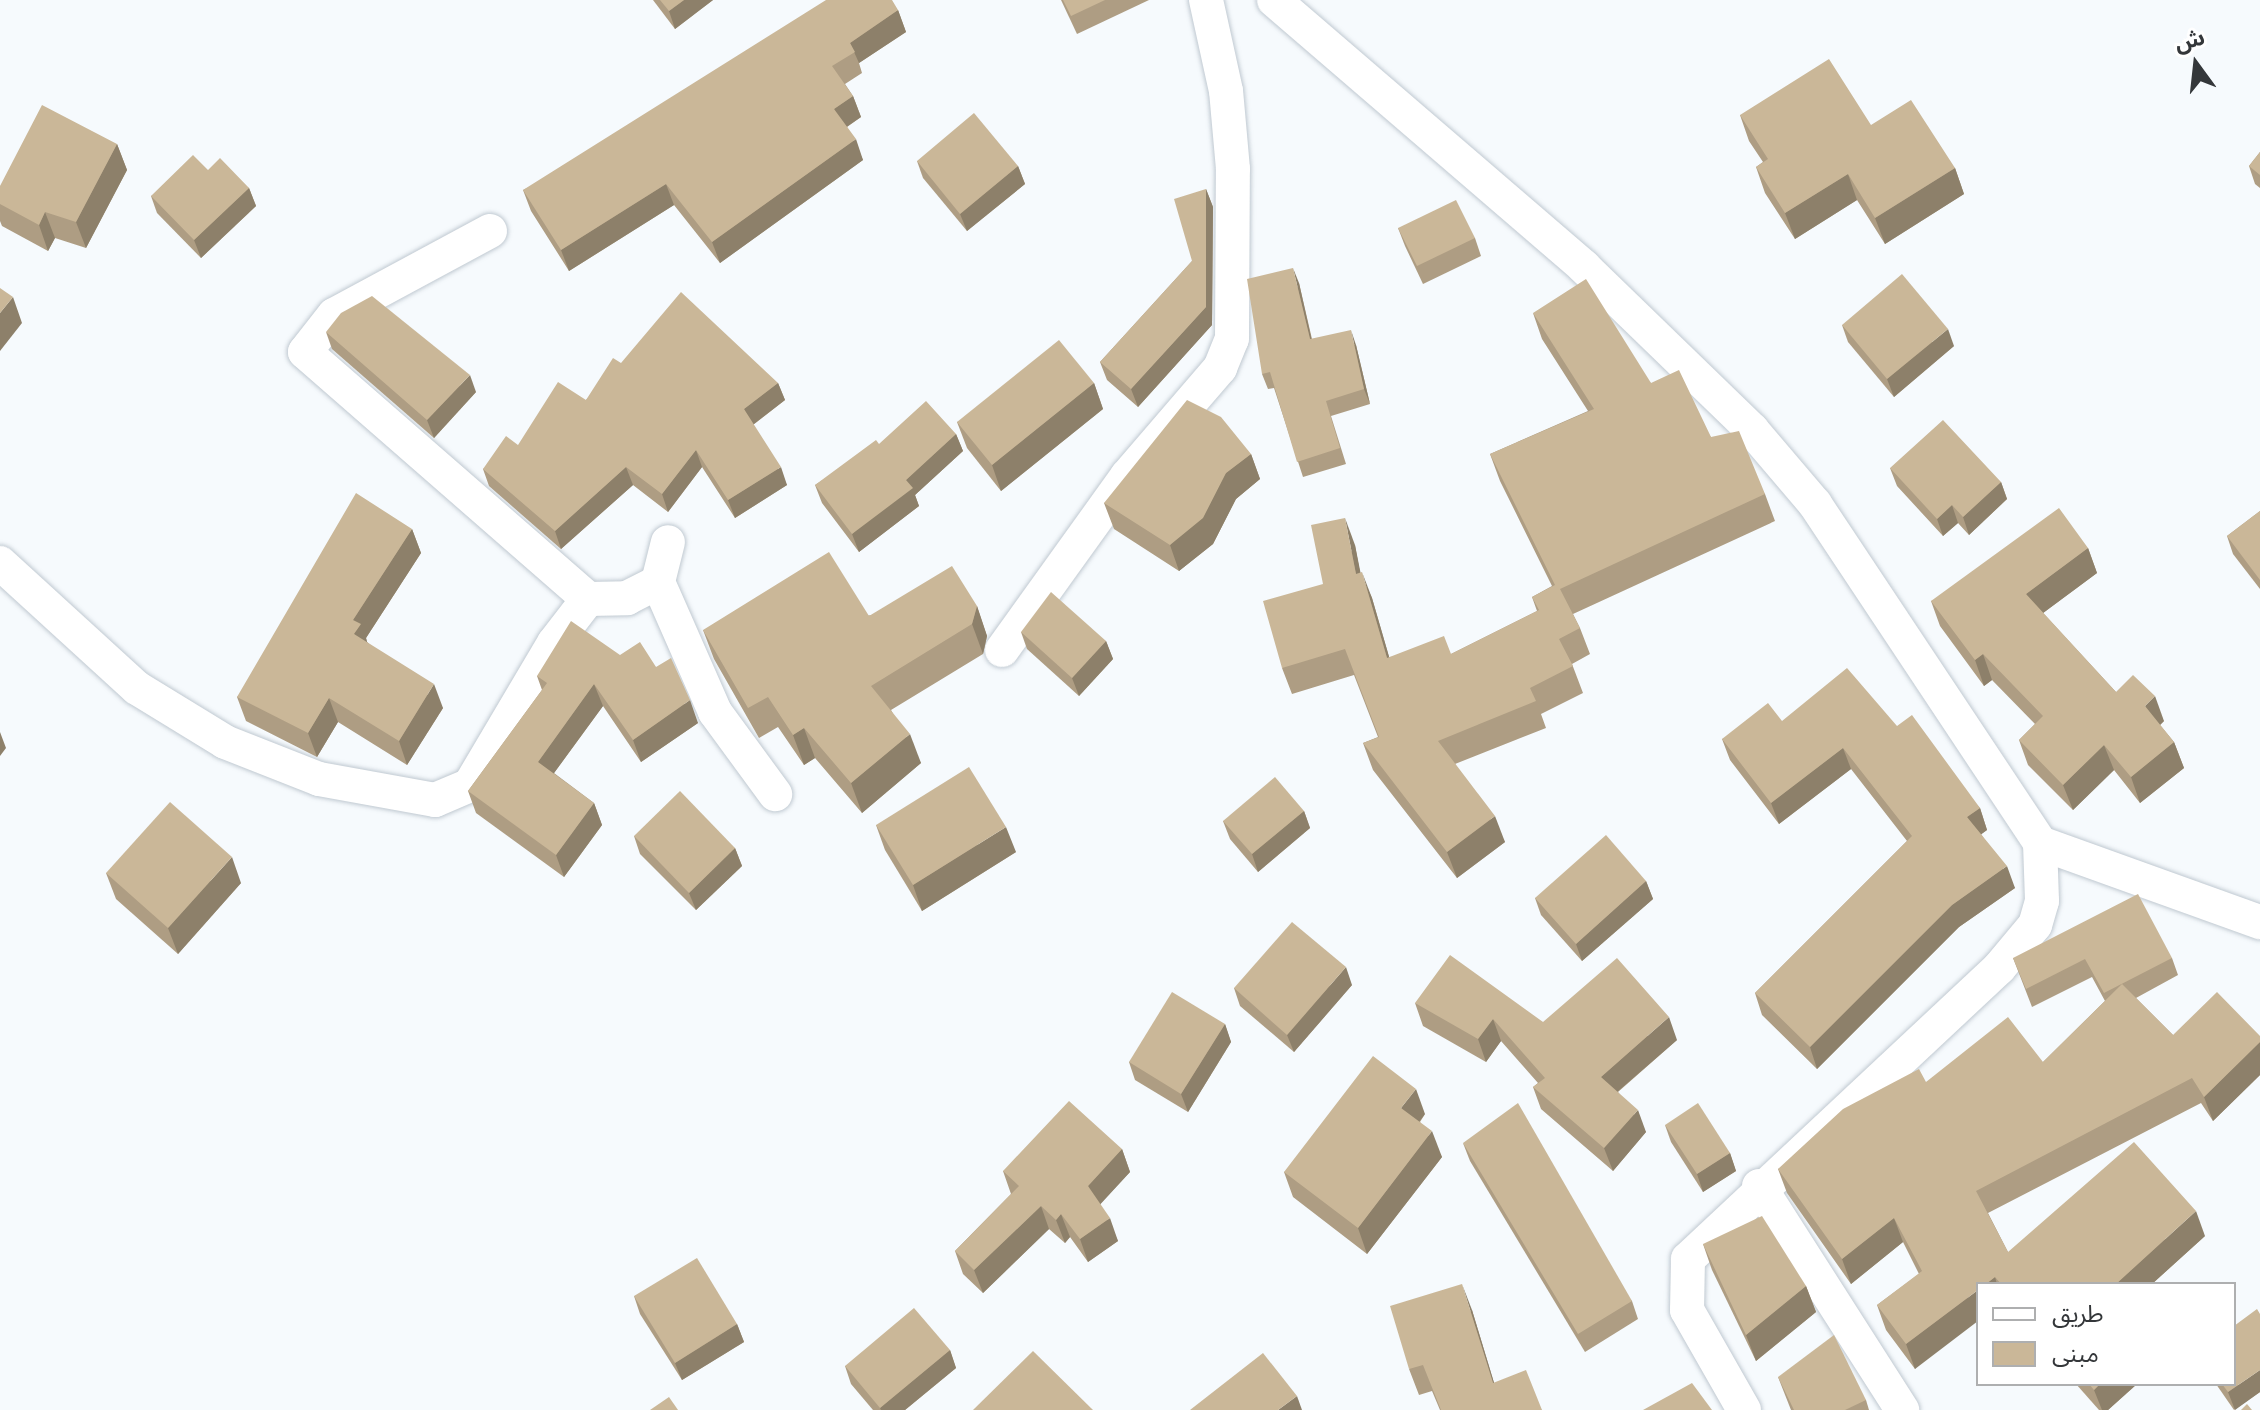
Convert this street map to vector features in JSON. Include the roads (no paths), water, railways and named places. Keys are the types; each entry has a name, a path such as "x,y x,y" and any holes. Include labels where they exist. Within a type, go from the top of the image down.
{"street":[{"path":"1002,650 1127,476 1220,368 1232,339 1233,169 1226,91 1206,0"},
{"path":"1274,0 1584,267 1752,430 1815,504 2040,843 2042,901 2026,935 1759,1186 1688,1259 1682,1282 1687,1310 1744,1410"},
{"path":"490,231 334,315 305,352 588,599 627,598 658,582"},
{"path":"668,542 658,582 715,712 775,794"},
{"path":"0,563 137,688 225,742 319,779 435,800 470,785 554,643 588,599"},
{"path":"2040,843 2260,922"},
{"path":"1759,1186 1902,1410"}]}
